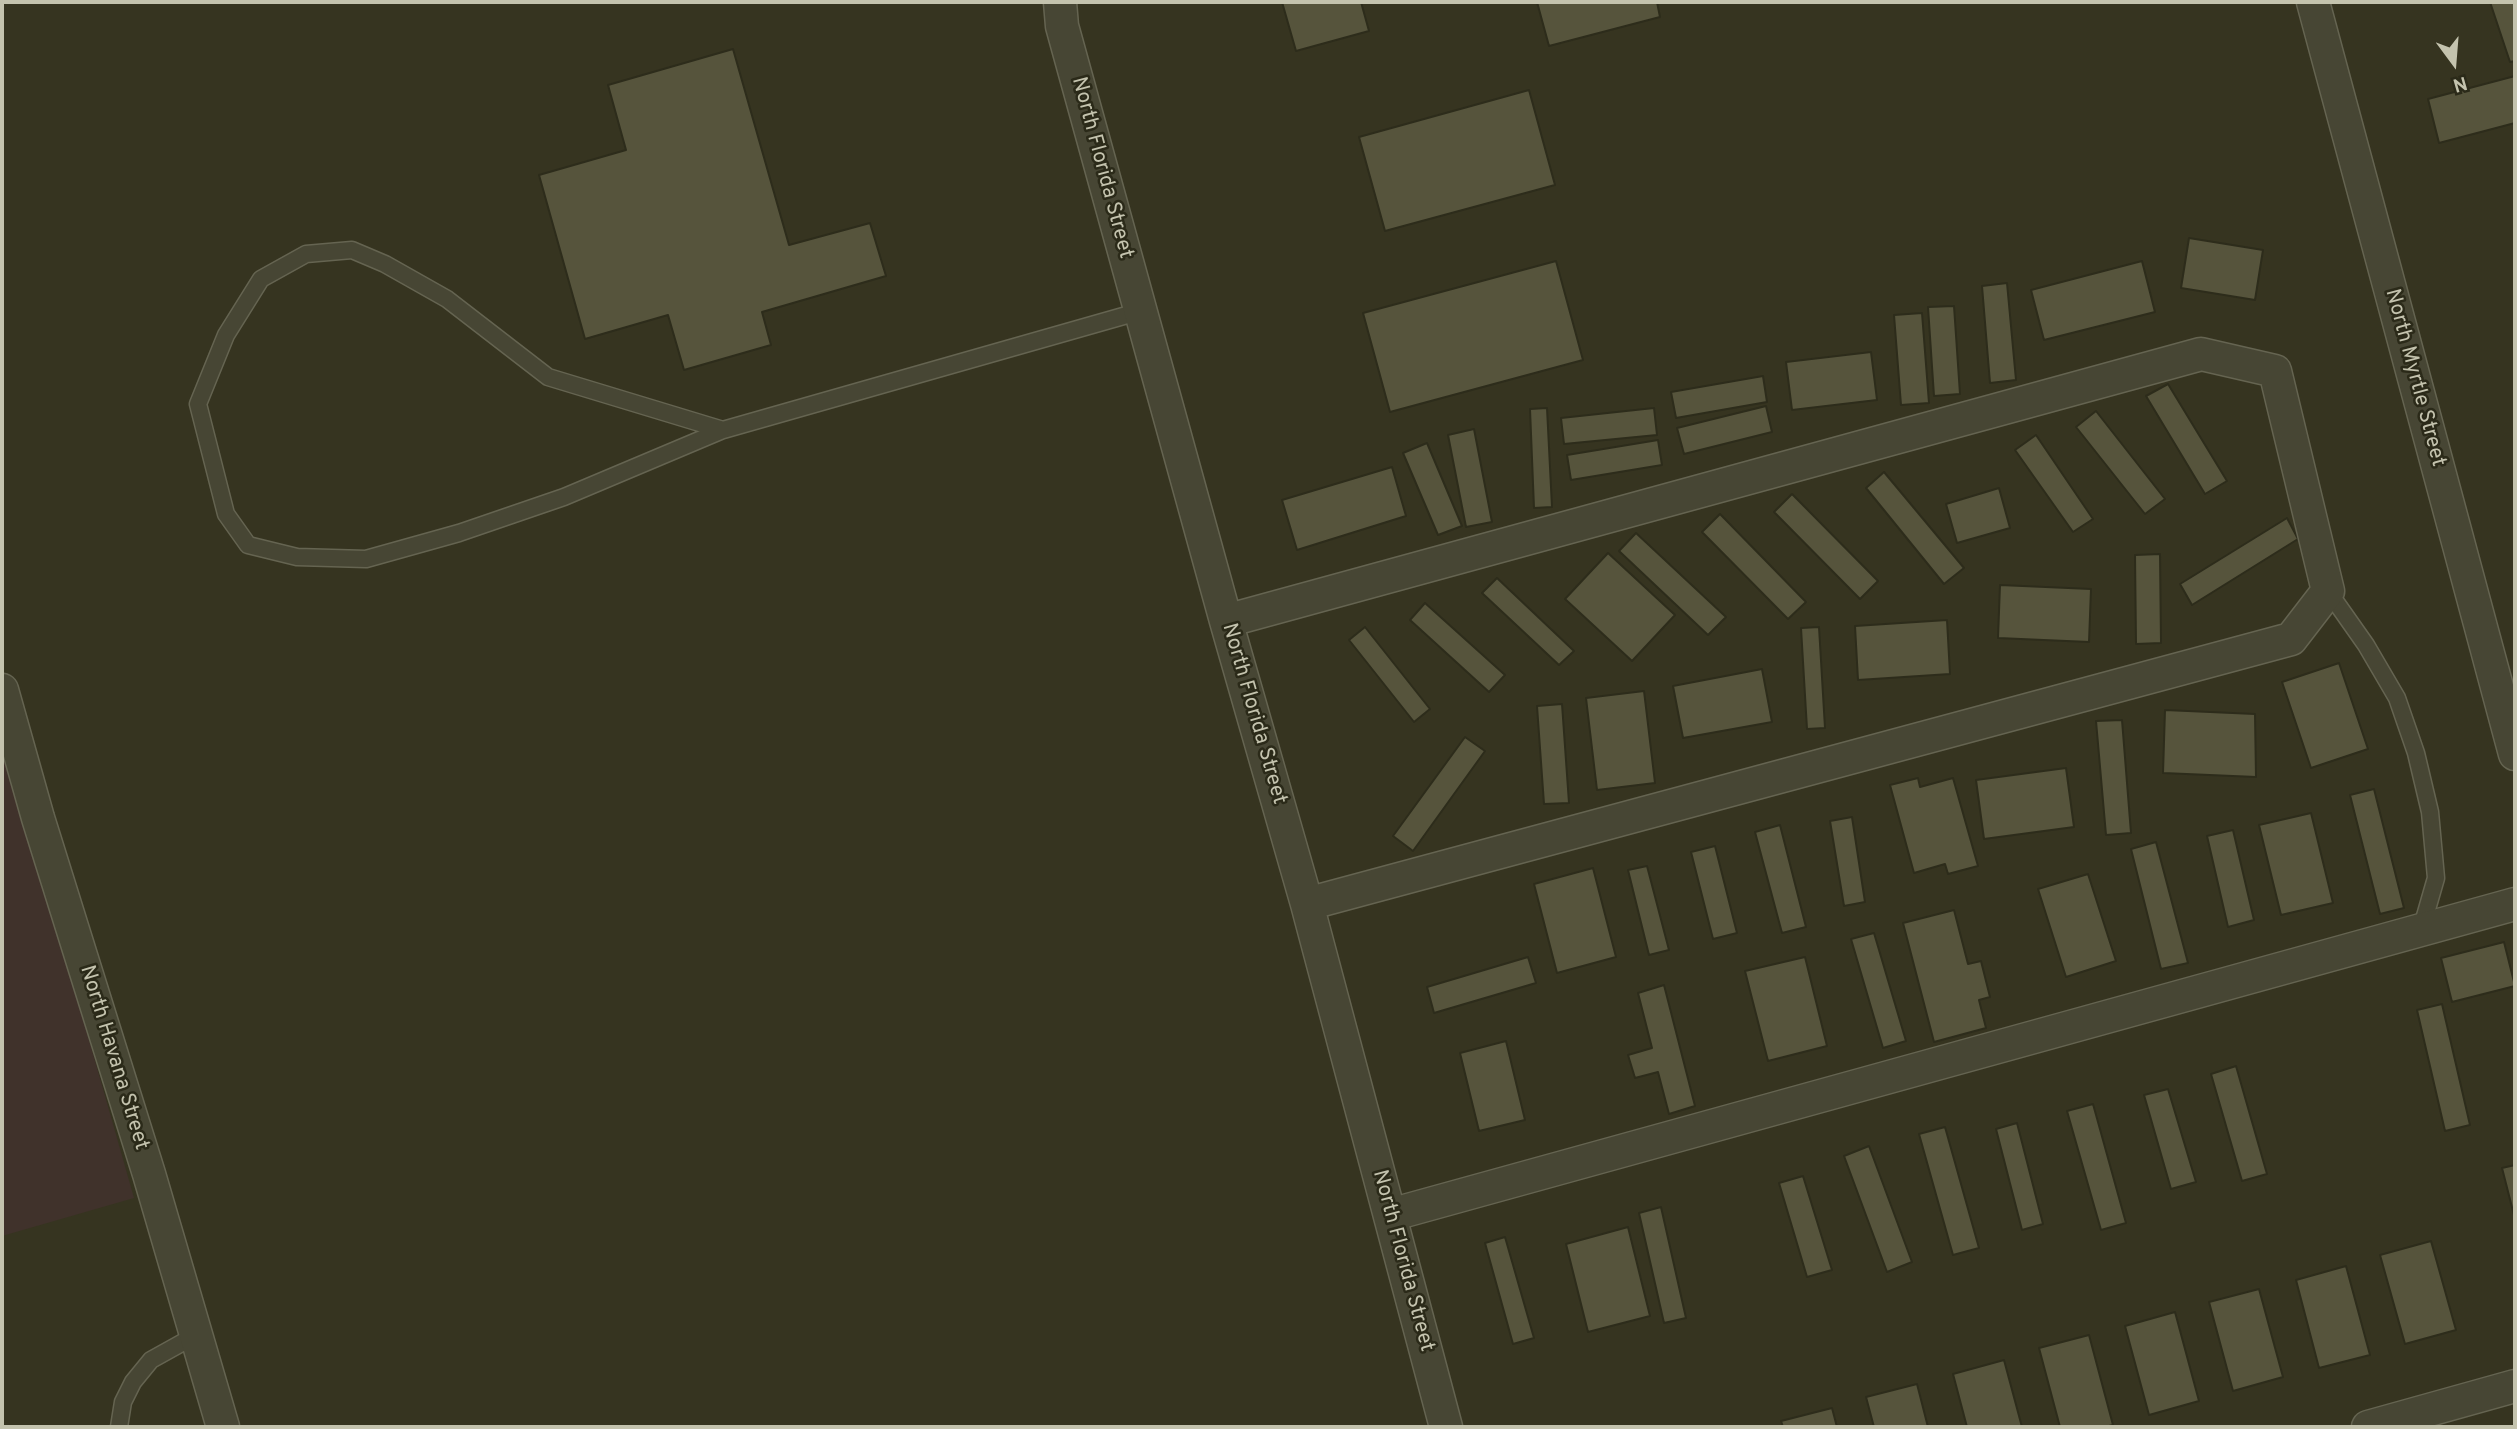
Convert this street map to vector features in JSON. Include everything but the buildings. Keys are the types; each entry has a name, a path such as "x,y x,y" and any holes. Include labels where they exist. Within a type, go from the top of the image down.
{"street":[{"name":"North Florida Street","path":"1060,2 1062,26 1307,904 1447,1427"},
{"name":"North Myrtle Street","path":"2313,2 2513,738"},
{"path":"1226,621 2201,354 2274,371 2328,591 2291,639 1307,904"},
{"name":"North Havana Street","path":"2,690 38,818 149,1174 223,1427"},
{"path":"1390,1216 2515,904"},
{"path":"2368,1427 2515,1386"}],"lane":[{"path":"723,430 548,377 447,299 385,264 352,250 306,254 261,279 226,335 198,404 226,514 248,545 297,557 366,559 459,533 564,497 723,430 1141,311"},
{"path":"2328,591 2366,645 2397,698 2416,753 2430,812 2435,877 2421,930"},
{"path":"119,1427 123,1402 133,1381 151,1360 196,1335"}],"shaded area":[{"path":"2,734 134,1198 2,1236"}]}
